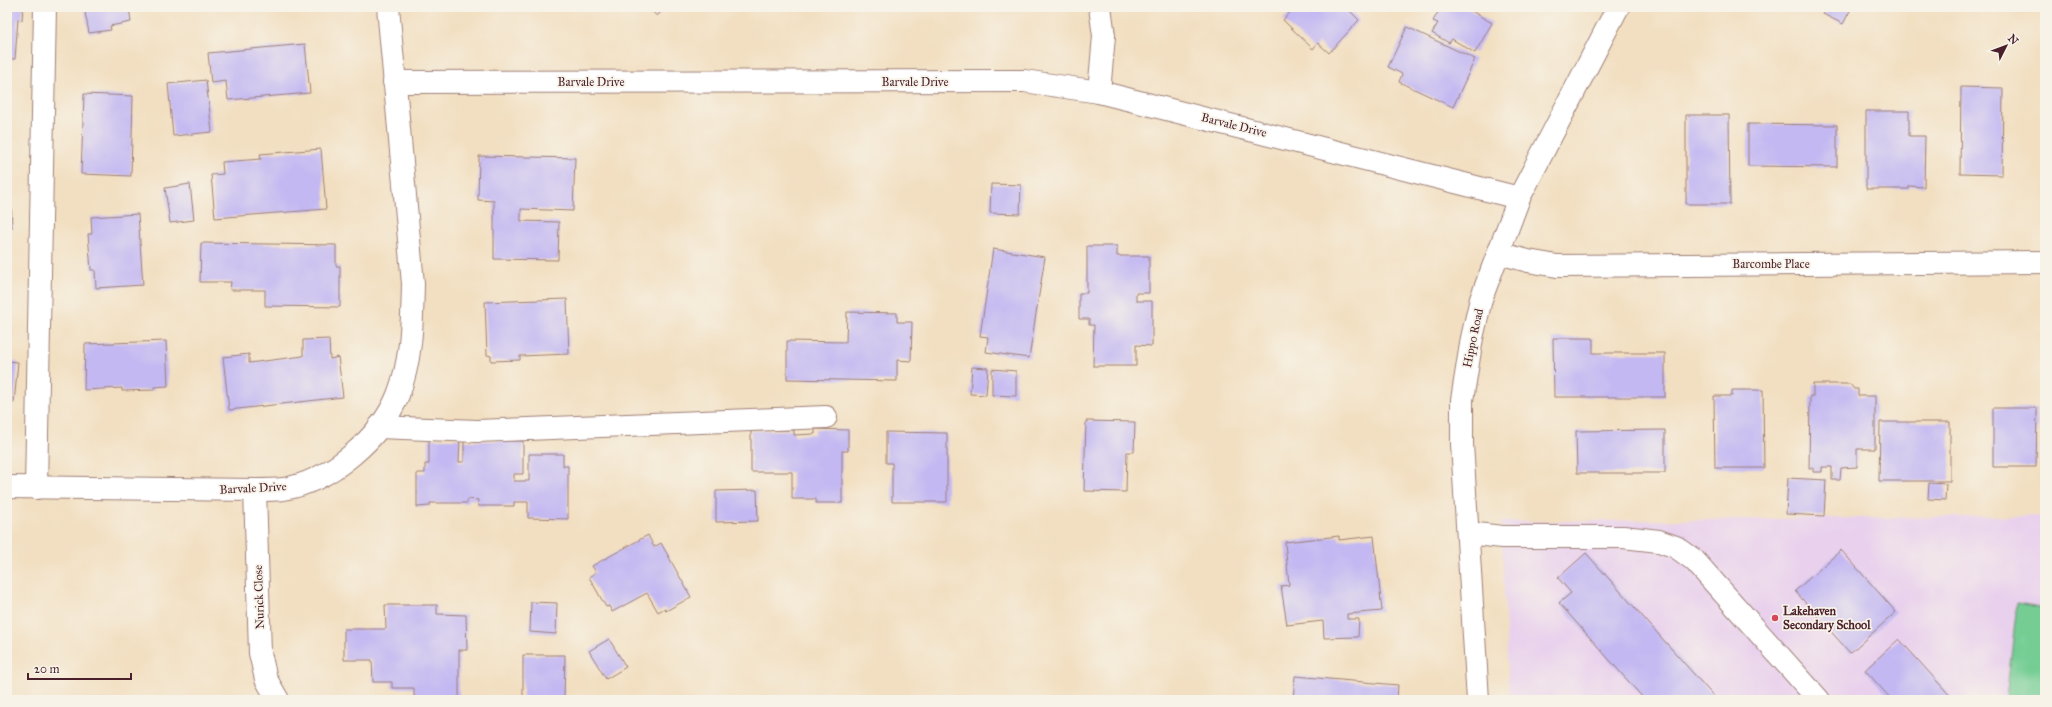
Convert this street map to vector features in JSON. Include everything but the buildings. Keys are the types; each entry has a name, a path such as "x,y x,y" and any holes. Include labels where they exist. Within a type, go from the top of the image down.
{"street":[{"path":"36,488 45,7"},
{"path":"388,7 394,82"},
{"path":"1099,92 1104,36 1100,7"},
{"name":"Hippo Road","path":"1478,700 1462,444 1462,400 1472,338 1482,299 1519,198 1618,7"},
{"name":"Barvale Drive","path":"7,487 255,490 283,489 309,481 340,465 365,444 379,427 398,395 409,357 412,321 413,284 394,82 1024,81 1099,92 1519,198"},
{"name":"Barcombe Place","path":"1499,253 1528,261 1557,266 2045,262"},
{"path":"379,427 477,430 826,417"},
{"name":"Nurick Close","path":"255,490 260,653 266,679 278,700"},
{"path":"1468,533 1502,537 1623,537 1659,541 1676,547 1694,560 1818,700"}],"shaded area":[{"name":"Lakehaven Secondary School","path":"2045,516 2045,700 1509,700 1501,522"}],"green space":[{"path":"2017,603 2045,608 2045,700 2006,700"}],"place":[{"name":"Lakehaven Secondary School","path":"1775,618"}]}
